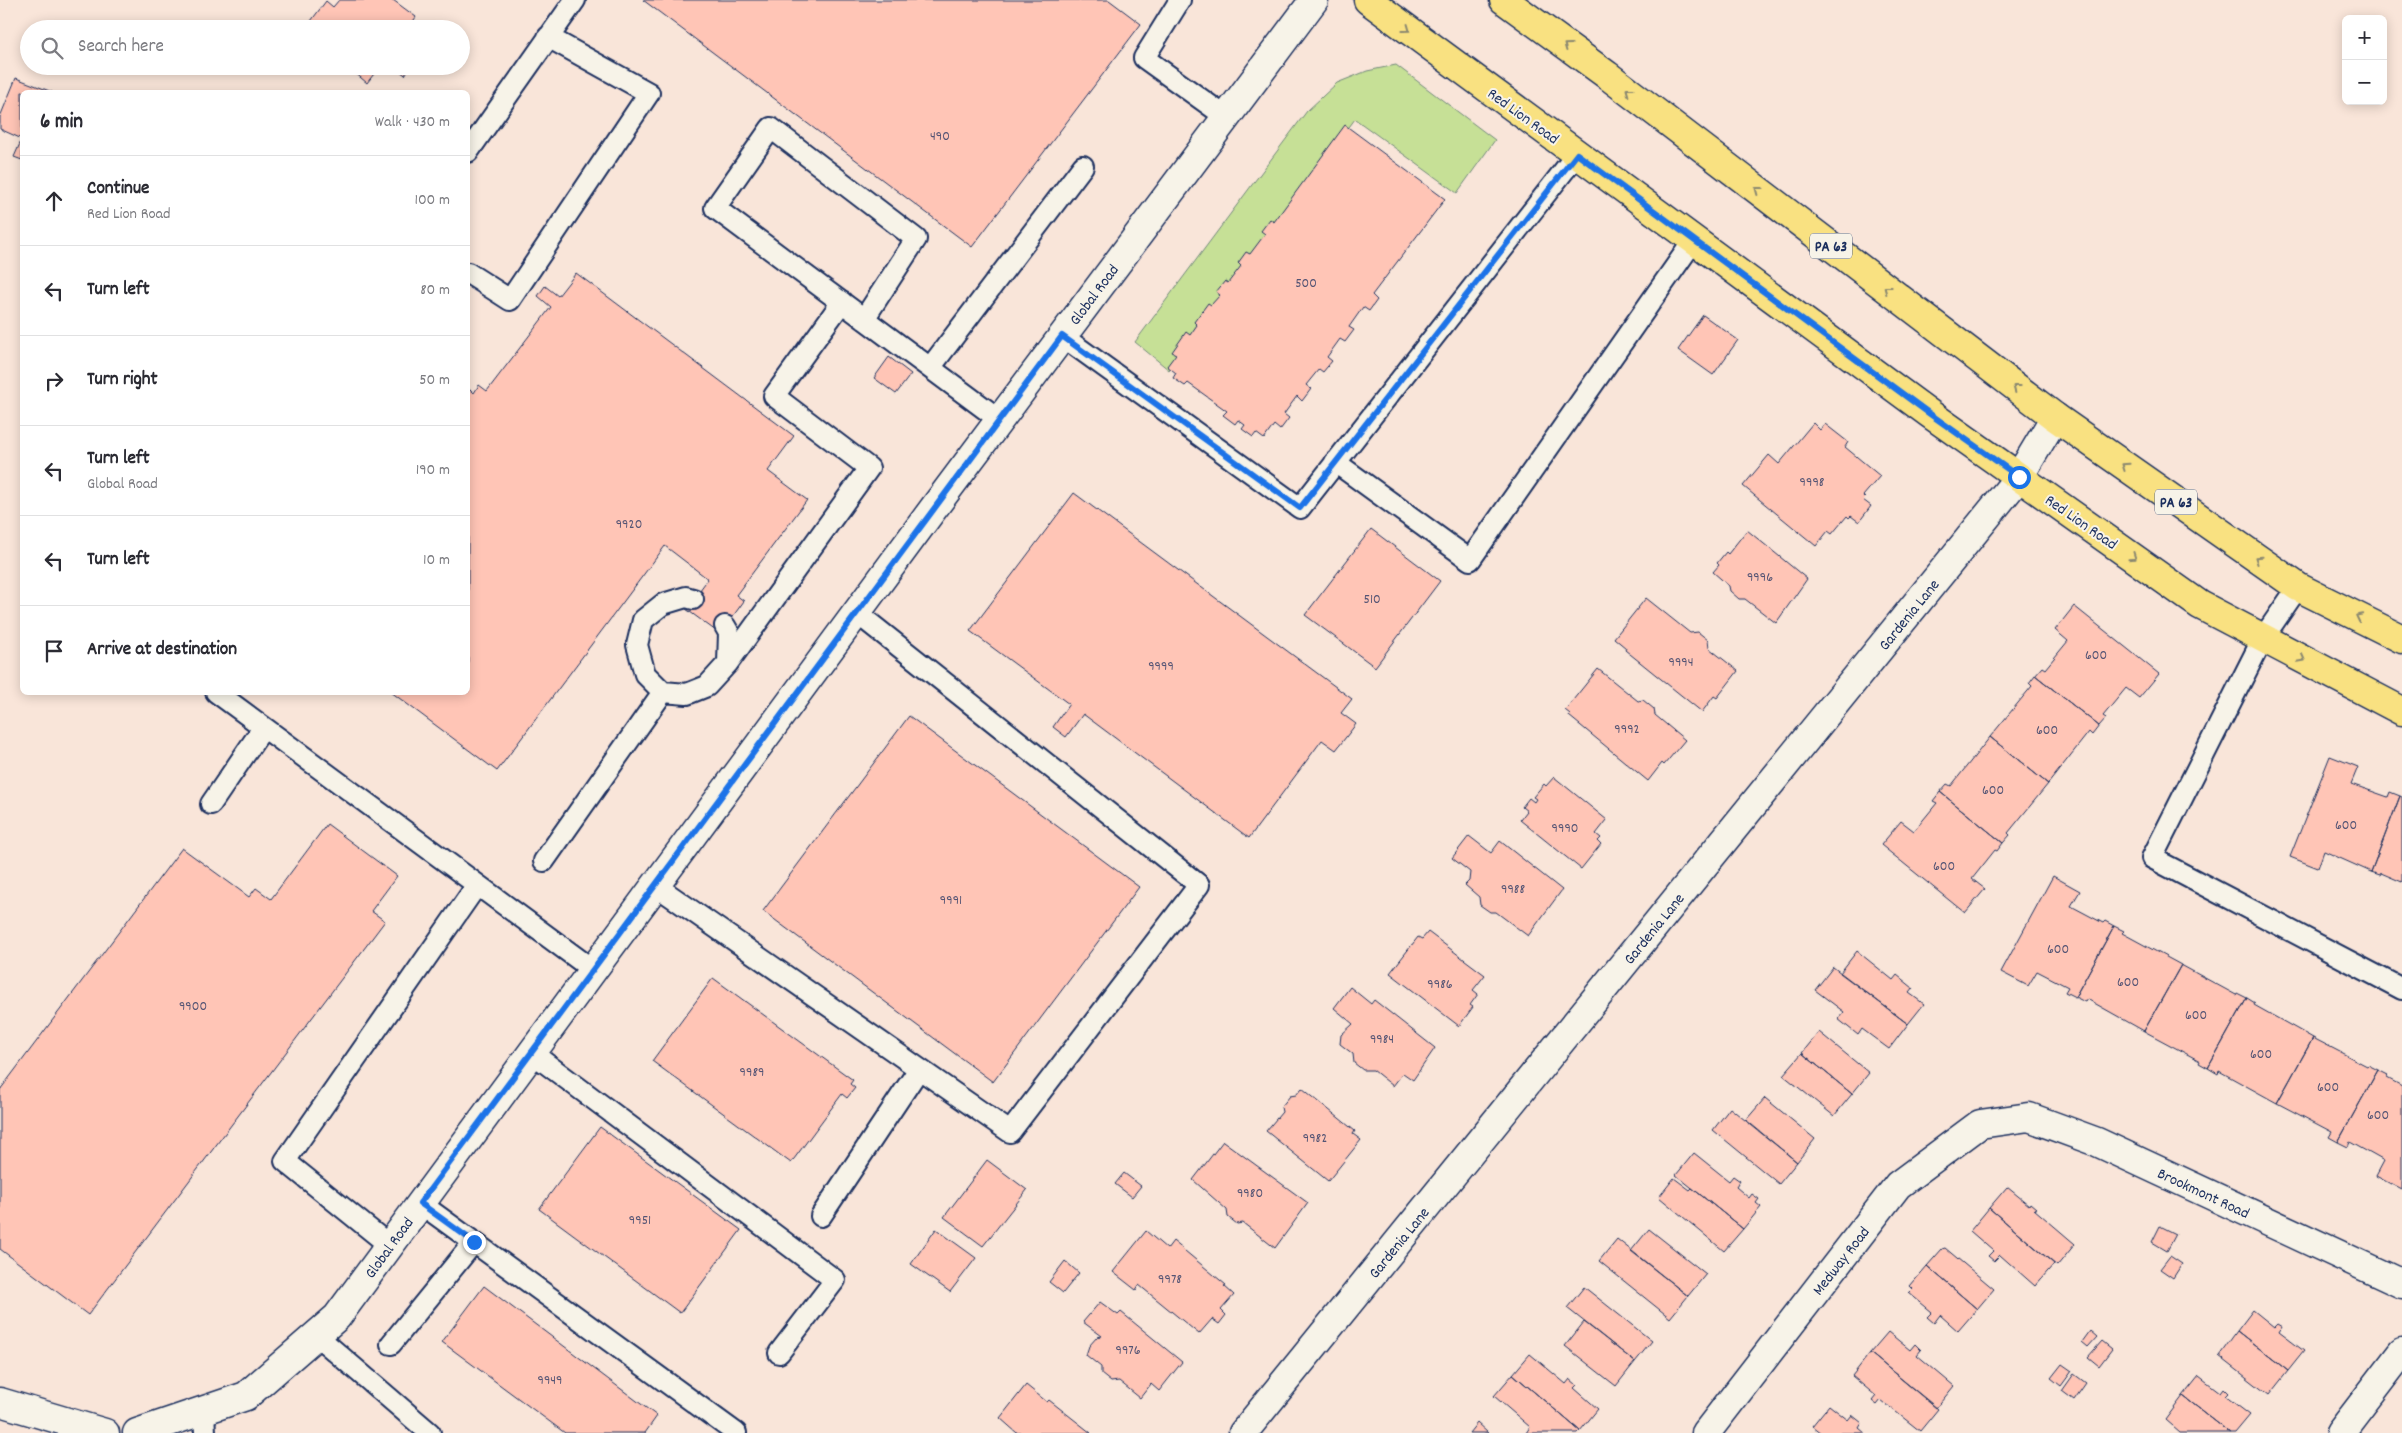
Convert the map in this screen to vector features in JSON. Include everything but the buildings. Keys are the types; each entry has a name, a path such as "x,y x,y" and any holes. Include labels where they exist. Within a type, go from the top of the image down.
{"main road":[{"name":"Red Lion Road","path":"1368,0 1930,414 2200,605 2402,711"},
{"name":"PA 63","path":"1504,0 1607,75 2055,417 2298,587 2402,639"}],"street":[{"name":"Global Road","path":"137,1433 205,1422 246,1396 337,1317 1062,336 1314,0"},
{"name":"Gardenia Lane","path":"1243,1433 2019,477 2055,417"},
{"name":"Brookmont Road","path":"2002,1120 2028,1117 2097,1142 2402,1284"},
{"name":"Medway Road","path":"1706,1433 1898,1185 1980,1124 2002,1120"},
{"path":"2340,1433 2402,1352"},
{"path":"0,1402 106,1433"}],"lane":[{"path":"470,149 575,0"},
{"path":"1180,0 1144,58 1226,117"},
{"path":"470,274 510,300 649,93 548,38"},
{"path":"864,319 916,239 771,128 715,208 842,302 864,319 1000,420"},
{"path":"1062,336 1300,508 1577,154"},
{"path":"930,368 1083,166"},
{"path":"1335,462 1470,560 1694,240"},
{"path":"693,599 686,597 663,604 643,620 637,645 645,674 663,692 687,694 707,686 728,663 869,468 774,396 842,302"},
{"path":"2298,587 2263,638 2152,858 2402,989"},
{"path":"655,885 1010,1132 1199,885 857,613"},
{"path":"725,626 729,633 728,663"},
{"path":"544,861 663,692"},
{"path":"220,695 593,970"},
{"path":"211,804 264,728"},
{"path":"390,1245 285,1161 477,885"},
{"path":"532,1053 835,1280 779,1353"},
{"path":"821,1216 919,1069"},
{"path":"420,1203 736,1433"},
{"path":"391,1344 474,1242"},
{"path":"316,1336 430,1433"}],"green space":[{"path":"1396,65 1495,140 1457,193 1355,119 1169,370 1135,342 1307,111 1337,83 1367,71"}],"route":[{"path":"474,1242 420,1203 1062,336 1300,508 1577,154 1930,414 2019,477"}]}
